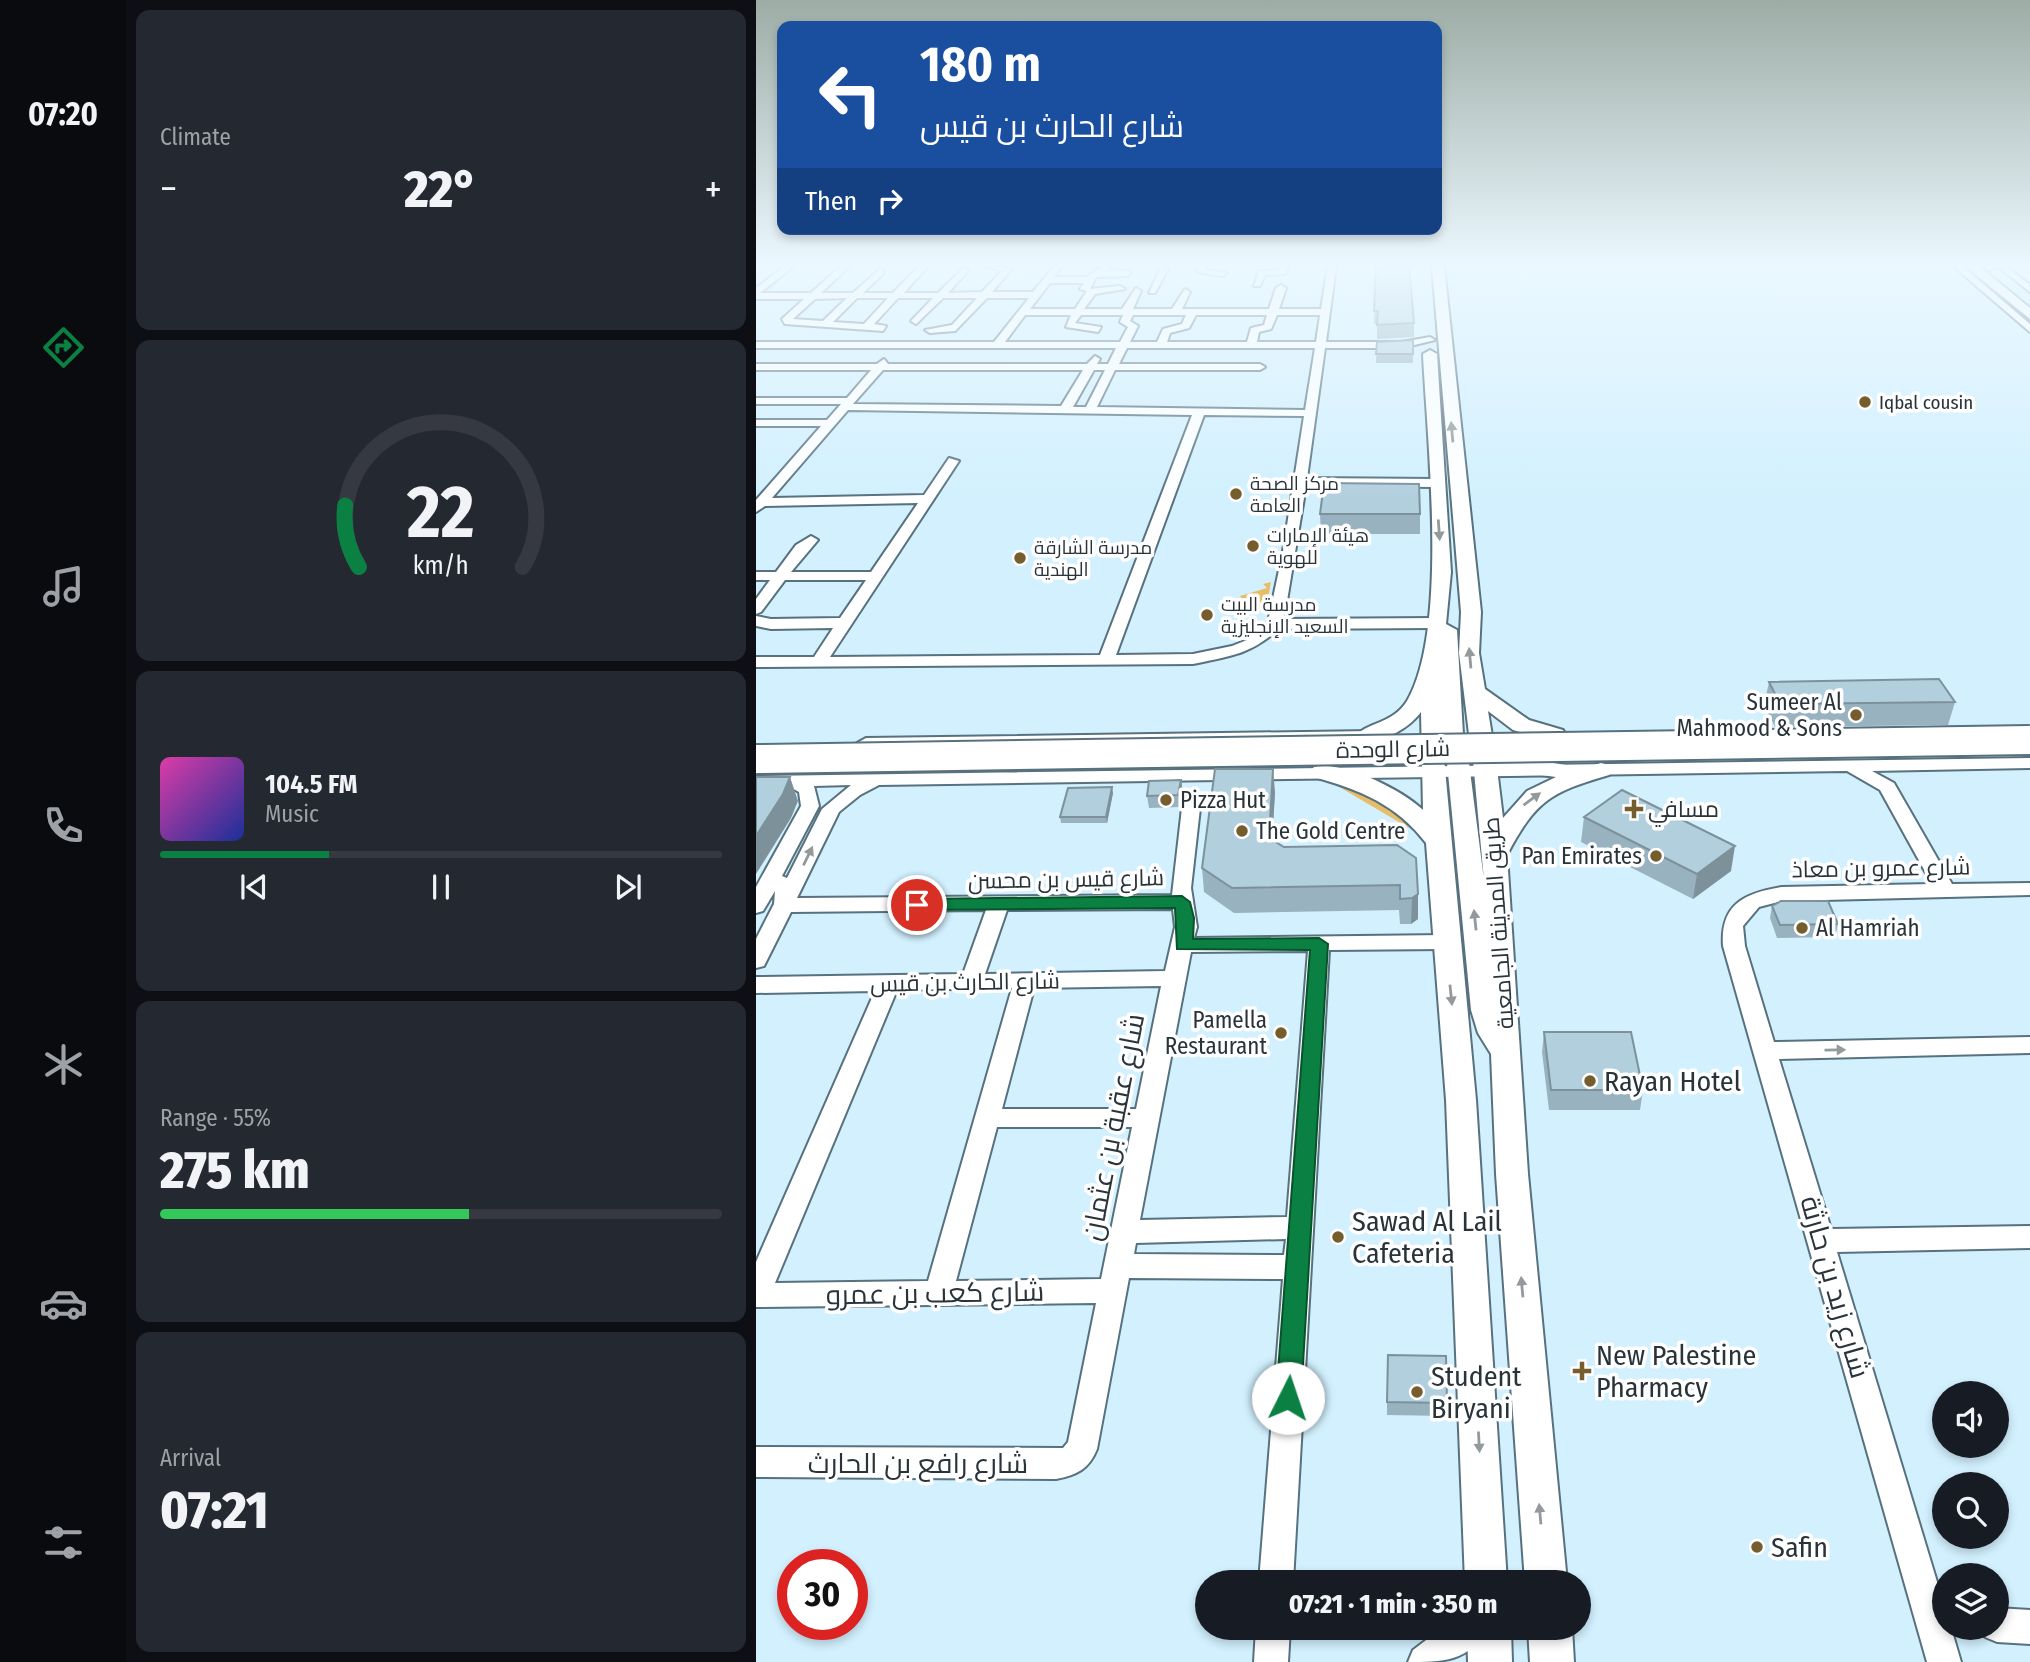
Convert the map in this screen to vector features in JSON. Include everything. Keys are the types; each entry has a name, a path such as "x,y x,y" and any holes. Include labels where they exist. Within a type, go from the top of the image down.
{"highway":[{"name":"شارع الوحدة","path":"756,759 2030,740"},
{"name":"شارع الوحدة","path":"756,771 2030,752"}],"main road":[{"path":"1430,344 1442,572 1431,669 1485,1010 1493,1033 1508,1055"},
{"name":"طريق المدينة الجامعية","path":"1445,344 1471,612 1469,653 1494,854 1508,1055 1512,1174 1545,1570"},
{"path":"1437,615 1447,630 1442,736"},
{"path":"1367,736 1388,729 1413,711 1431,669"},
{"path":"1475,692 1521,725 1555,735"},
{"path":"1442,736 1483,754 1558,770"},
{"path":"1446,770 1437,841 1461,1100 1485,1570"},
{"path":"1494,854 1511,819 1528,800 1564,781 1601,770"},
{"path":"1322,772 1369,785 1392,796 1415,813 1437,841"},
{"path":"1489,1640 1490,1662"},
{"path":"1551,1640 1552,1662"}],"street":[{"path":"756,345 1430,347"},
{"path":"759,505 898,345"},
{"path":"1275,624 1321,345"},
{"path":"1065,410 1102,346"},
{"path":"1089,411 1125,346"},
{"path":"756,367 1259,367"},
{"path":"756,401 1089,411 1310,413"},
{"path":"1106,660 1199,412"},
{"path":"756,423 831,423"},
{"path":"818,662 953,461"},
{"path":"756,482 780,482"},
{"path":"1299,482 1436,483"},
{"path":"759,505 928,499"},
{"path":"756,609 800,548 811,540"},
{"path":"756,576 877,576"},
{"path":"758,665 818,662 1193,659 1215,656 1253,643 1275,624 1437,615"},
{"path":"756,621 771,624 845,623"},
{"path":"756,781 1446,770 1483,754 1555,735 2030,731"},
{"path":"756,746 1442,736"},
{"path":"1558,770 2030,763"},
{"path":"1893,765 1887,775 1887,786 1946,891"},
{"path":"1849,766 1887,786"},
{"path":"756,961 831,809 853,791 884,778"},
{"path":"756,906 810,806 808,790 791,780"},
{"name":"شارع عقبة بن عثمان","path":"1077,1455 1086,1441 1174,978 1183,945 1186,918 1182,902 1191,808"},
{"path":"771,879 785,884 784,905"},
{"name":"شارع عمرو بن معاذ","path":"1739,914 1748,903 1782,894 2030,890"},
{"name":"شارع قيس بن محسن","path":"784,905 1182,902"},
{"path":"971,981 998,905"},
{"name":"شارع زيد بن حارثة","path":"1739,914 1732,936 1821,1241 1932,1602"},
{"path":"1183,945 1446,942"},
{"path":"1277,1570 1319,944"},
{"name":"شارع الحارث بن قيس","path":"756,985 1174,978"},
{"path":"939,1293 1025,981"},
{"path":"756,1294 889,983"},
{"path":"1767,1051 2030,1045"},
{"path":"987,1118 1148,1118"},
{"path":"1125,1232 1300,1228"},
{"path":"1821,1241 2030,1237"},
{"name":"شارع كعب بن عمرو","path":"756,1294 939,1293 1297,1267"},
{"name":"شارع رافع بن الحارث","path":"756,1462 1056,1464 1077,1455"},
{"path":"2009,1626 2030,1627"},
{"path":"1271,1662 1272,1640"},
{"path":"1425,1662 1453,1640"},
{"name":"شارع زيد بن حارثة","path":"1941,1640 1944,1662"}],"shaded area":[{"path":"1271,582 1266,610 1247,610 1237,602 1243,600 1240,596 1267,588 1263,584"},
{"path":"1336,785 1378,799 1396,811 1409,828"}],"building":[{"path":"1377,344 1413,344 1413,354 1376,354"},
{"path":"1324,483 1419,484 1420,514 1320,514"},
{"path":"1939,679 1955,702 1780,704 1769,682"},
{"path":"1215,769 1273,769 1269,838 1284,847 1397,845 1416,858 1418,894 1412,898 1400,899 1400,885 1232,888 1202,868"},
{"path":"756,777 790,777 783,794 756,836"},
{"path":"1181,780 1178,795 1147,796 1149,781"},
{"path":"1112,787 1106,817 1060,817 1068,788"},
{"path":"1622,790 1735,846 1697,874 1584,817"},
{"path":"1781,901 1828,901 1838,924 1780,925 1772,906"},
{"name":"Rayan Hotel","path":"1544,1032 1631,1032 1643,1090 1551,1090"},
{"name":"Student Biryani","path":"1388,1355 1446,1356 1447,1403 1387,1402"}],"place":[{"name":"Iqbal cousin","path":"1865,402"},
{"name":"مركز الصحة العامة","path":"1236,494"},
{"name":"هيئة الإمارات للهوية","path":"1253,546"},
{"name":"مدرسة الشارقة الهندية","path":"1020,558"},
{"name":"مدرسة البيت السعيد الإنجليزية","path":"1207,615"},
{"name":"Sumeer Al Mahmood & Sons","path":"1856,715"},
{"name":"Pizza Hut","path":"1166,800"},
{"name":"مسافي","path":"1634,809"},
{"name":"The Gold Centre","path":"1242,831"},
{"name":"Pan Emirates","path":"1656,856"},
{"name":"Al Hamriah","path":"1802,928"},
{"name":"Pamella Restaurant","path":"1281,1033"},
{"name":"Rayan Hotel","path":"1590,1081"},
{"name":"Sawad Al Lail Cafeteria","path":"1338,1237"},
{"name":"New Palestine Pharmacy","path":"1582,1371"},
{"name":"Student Biryani","path":"1417,1392"},
{"name":"Safin","path":"1757,1547"}],"route":[{"path":"917,905 1182,902 1186,918 1183,945 1319,944 1288,1398"}]}
